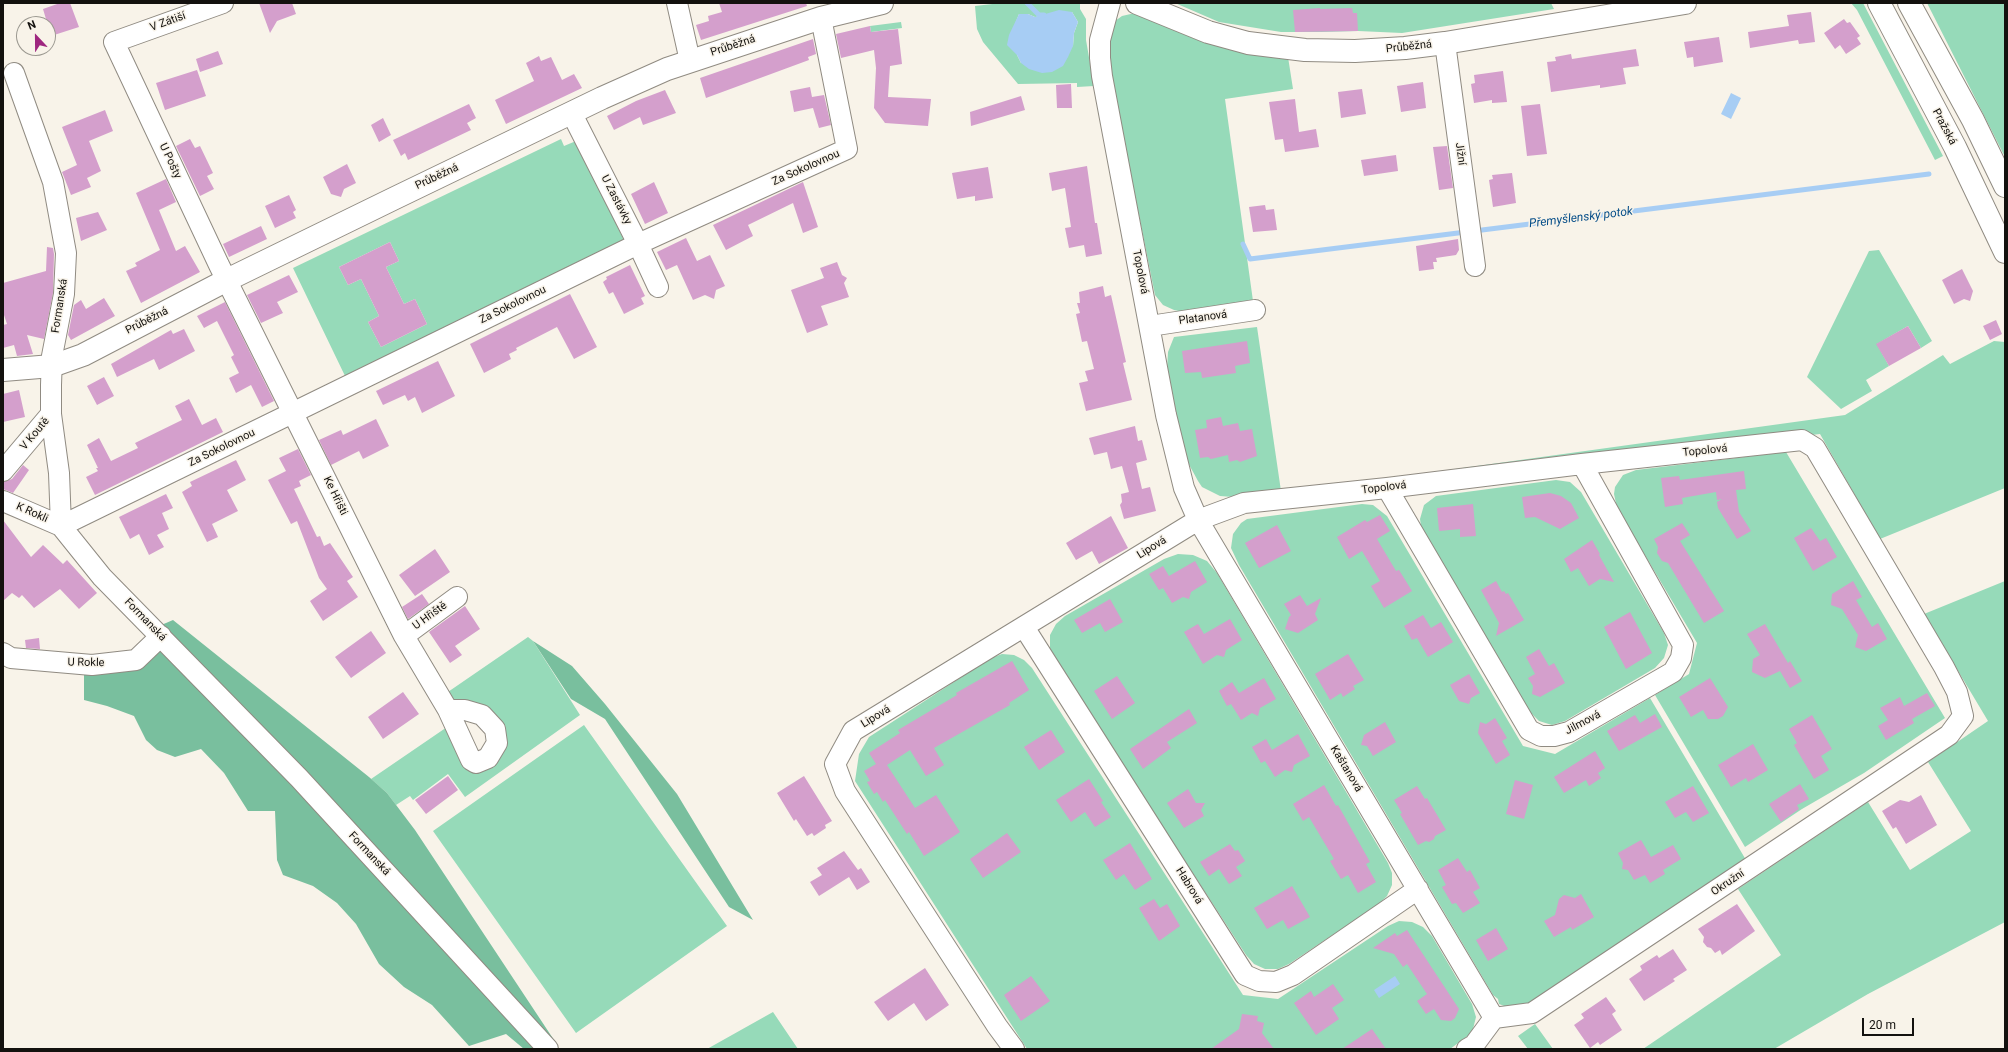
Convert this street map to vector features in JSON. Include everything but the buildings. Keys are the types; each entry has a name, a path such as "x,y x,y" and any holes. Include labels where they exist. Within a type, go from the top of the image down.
{"street":[{"name":"V Zátiší","path":"114,42 222,3"},
{"path":"677,3 690,61"},
{"name":"Topolová","path":"1110,3 1101,32 1100,58 1166,415 1184,488 1198,520 1244,503 1802,440 1815,448 1944,667 1957,692"},
{"name":"Průběžná","path":"1137,3 1208,32 1266,46 1305,50 1355,51 1405,48 1445,43 1685,3"},
{"name":"Pražská","path":"1879,3 1955,147 2005,252"},
{"path":"1909,3 2002,180"},
{"name":"Průběžná","path":"3,370 52,366 83,355 227,280 638,82 690,61 821,18 871,4"},
{"name":"Za Sokolovnou","path":"61,526 638,244 847,149 821,18"},
{"name":"U Pošty","path":"114,42 227,280"},
{"name":"Jižní","path":"1445,43 1475,266"},
{"name":"Formanská","path":"14,73 53,182 66,252 64,294 52,356 51,414 59,474 61,526 102,577 299,778 548,1049"},
{"name":"U Zastávky","path":"572,114 638,244 658,287"},
{"name":"Ke Hřišti","path":"227,280 404,636 448,710"},
{"name":"Platanová","path":"1150,326 1255,310"},
{"name":"V Koutě","path":"3,471 51,414"},
{"name":"Jilmová","path":"1387,488 1529,730 1541,736 1554,736 1569,732 1673,672 1681,658 1683,645 1582,464"},
{"name":"K Rokli","path":"3,501 61,526"},
{"name":"Lipová","path":"1014,1049 997,1026 845,791 835,764 853,732 1198,520"},
{"name":"Kaštanová","path":"1198,520 1494,1018"},
{"name":"U Hřiště","path":"404,636 457,597"},
{"name":"Habrová","path":"1024,626 1246,975 1259,981 1276,982 1293,975 1418,889"},
{"name":"U Rokle","path":"3,653 11,658 92,665 136,660 161,636"},
{"name":"Okružní","path":"1494,1018 1532,1014 1949,735 1963,716 1957,692"},
{"path":"1467,1049 1474,1045 1494,1018"}],"green space":[{"path":"1001,3 1080,4 1080,9 1086,19 1086,40 1094,86 1077,87 1077,83 1018,84 983,42 977,29 975,6","holes":["1072,12 1078,22 1074,33 1073,46 1021,63 1017,55 1015,24 1019,14 1028,14 1035,17"]},
{"path":"1175,3 1551,3 1554,9 1402,33 1358,31 1281,32 1219,22"},
{"path":"1851,3 1863,3 1943,156 1935,160 1857,10"},
{"path":"1927,3 2005,3 2005,157"},
{"path":"1135,13 1288,57 1293,89 1225,99 1253,301 1184,312 1174,310 1163,305 1155,295 1111,76 1107,49 1115,21 1122,16"},
{"path":"901,22 902,28 871,32 870,26"},
{"path":"561,139 564,146 576,141 624,240 346,378 293,268","holes":["390,242 399,261 386,267 404,304 415,299 427,324 381,347 368,322 379,316 361,279 348,285 339,267"]},
{"path":"1879,250 1932,341 1921,348 1908,326 1877,344 1889,366 1866,380 1872,391 1841,409 1807,377 1869,251"},
{"path":"1257,327 1281,491 1233,497 1220,496 1202,487 1186,459 1167,369 1168,352 1174,337"},
{"path":"1994,341 2005,342 2005,488 1880,539 1820,434 1282,496 1282,493 1845,415 1943,355 1950,364"},
{"path":"1786,452 1945,718 1864,773 1802,809 1745,847 1655,695 1689,674 1697,643 1617,508 1614,494 1615,487 1623,475 1636,470"},
{"path":"1556,480 1570,482 1581,492 1664,633 1668,645 1664,658 1655,668 1565,721 1552,725 1539,721 1530,712 1421,526 1420,519 1424,505 1436,496"},
{"path":"1362,504 1373,505 1387,516 1523,746 1555,754 1650,698 1746,860 1532,1004 1507,1007 1499,1004 1498,999 1493,995 1239,565 1231,548 1233,534 1241,523 1247,519"},
{"path":"1178,554 1193,555 1207,561 1217,573 1388,863 1392,873 1392,885 1387,896 1379,904 1289,964 1278,969 1265,969 1254,964 1246,955 1054,659 1050,648 1050,635 1056,624 1065,616 1164,559"},
{"path":"2005,581 2005,922 1868,994 1774,1049 1643,1049 1781,955 1738,889 1868,802 1910,870 1971,831 1928,762 1988,721 1924,614"},
{"path":"173,620 387,793 415,830 554,1040 551,1049 524,1049 506,1034 469,1046 432,1005 404,987 379,964 356,924 337,903 313,886 283,875 277,860 275,811 248,811 224,773 201,749 175,757 157,750 146,740 134,716 107,706 84,700 84,672 133,668 159,626"},
{"path":"528,637 533,641 580,715 465,797 448,774 413,800 410,796 396,805 387,793 371,779 450,725 457,743 476,774 492,764 487,719 445,694"},
{"path":"533,641 572,666 605,704 677,794 753,920 729,907 605,719 571,699"},
{"path":"1002,654 1014,655 1024,660 1032,668 1243,995 1278,999 1388,926 1399,921 1412,922 1423,927 1432,936 1472,1004 1476,1017 1473,1029 1469,1035 1450,1049 1027,1049 855,781 859,754 869,737 991,658"},
{"path":"584,725 727,926 576,1033 433,831"},
{"path":"773,1012 798,1049 707,1049"},
{"path":"1535,1024 1553,1049 1528,1049 1518,1036"}],"water":[{"path":"1059,10 1072,12 1078,22 1074,33 1073,46 1068,57 1063,66 1052,72 1042,73 1029,69 1021,63 1017,55 1007,45 1009,35 1019,14 1028,14 1035,17"},
{"path":"1731,93 1741,98 1731,119 1721,114"},
{"path":"1395,976 1400,984 1379,998 1374,990"}],"waterway":[{"name":"Přemyšlenský potok","path":"1027,3 1039,15 1044,15"},
{"name":"Přemyšlenský potok","path":"1474,231 1929,174"},
{"name":"Přemyšlenský potok","path":"1243,244 1250,259 1466,232"}]}
